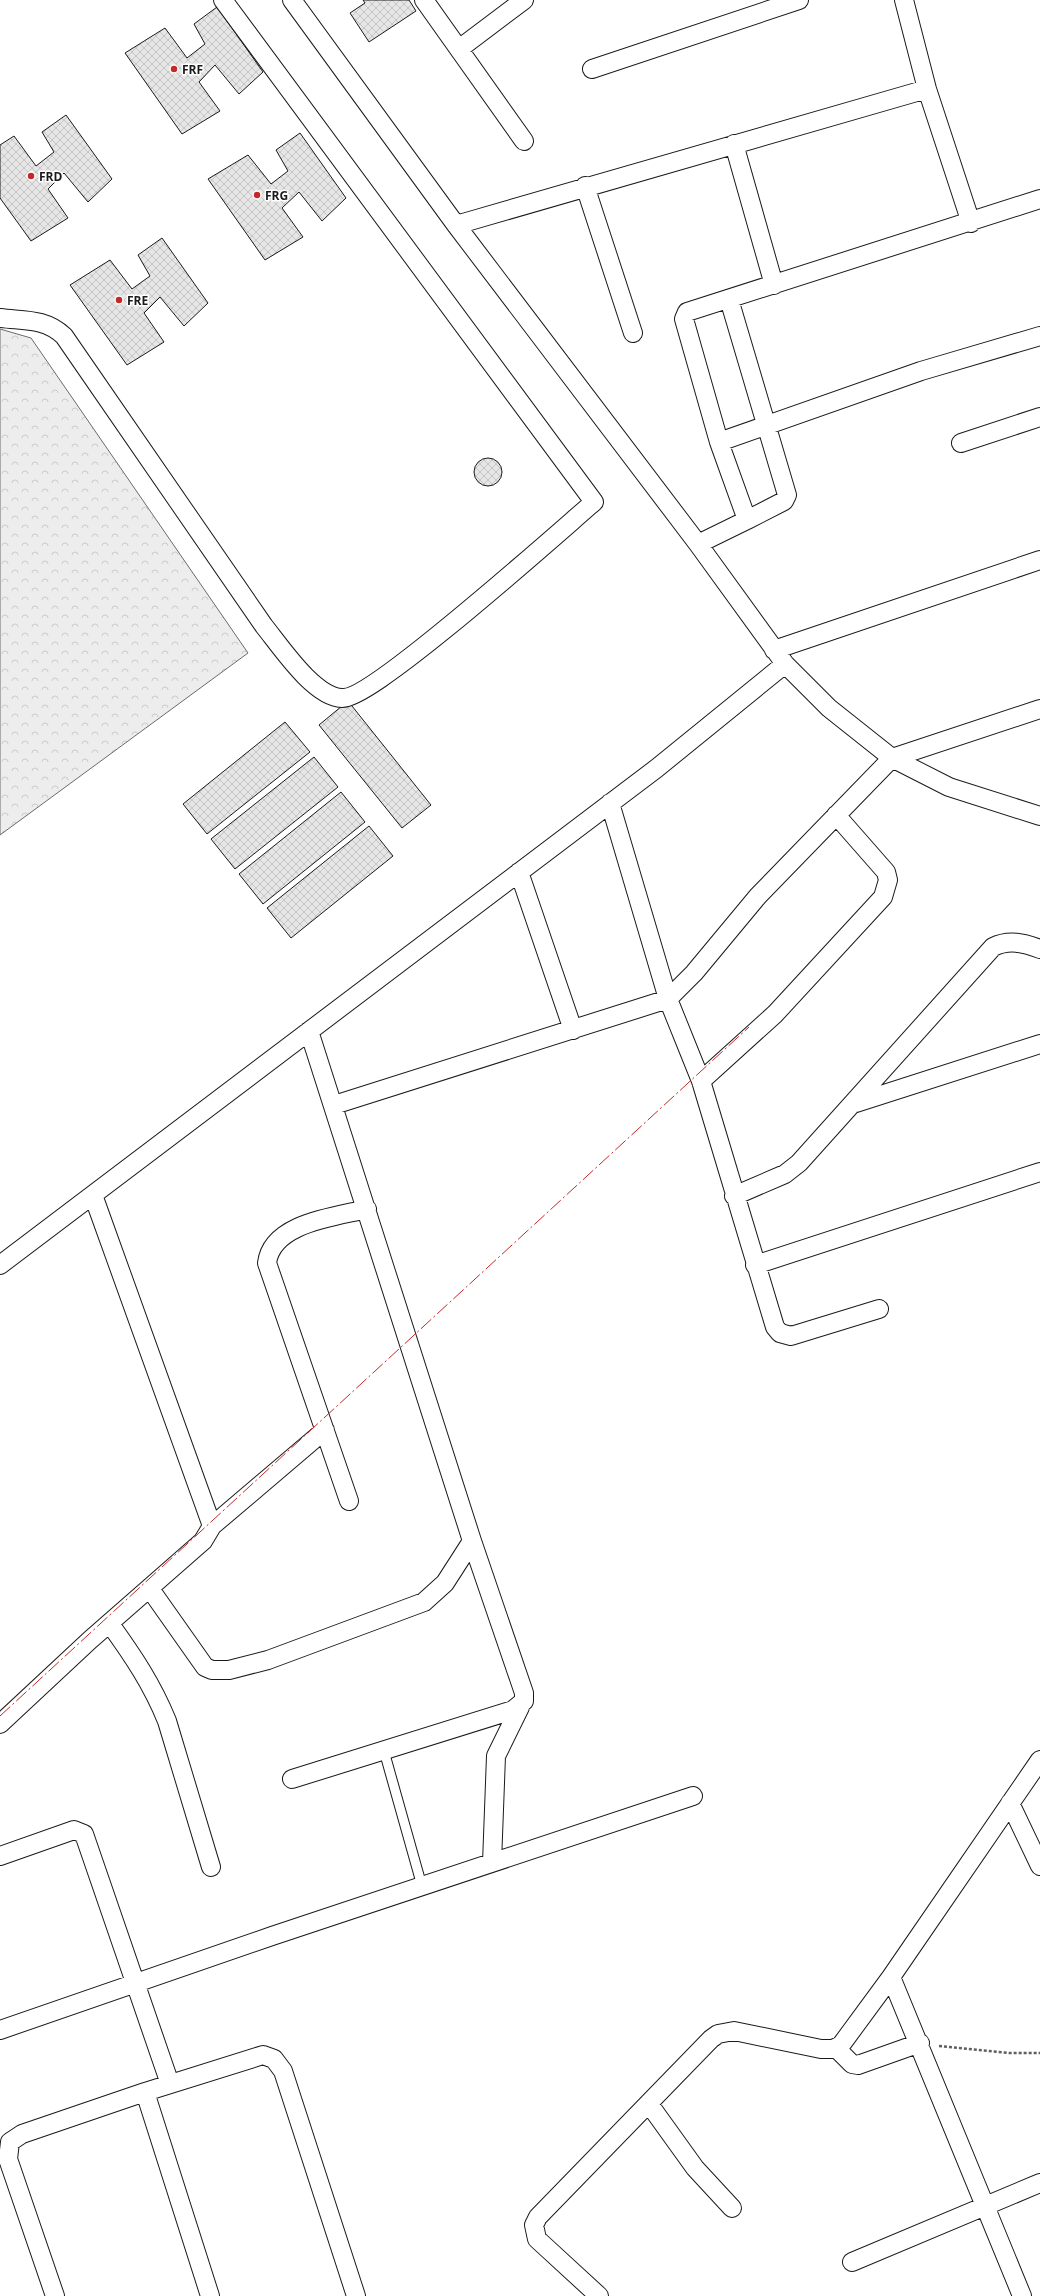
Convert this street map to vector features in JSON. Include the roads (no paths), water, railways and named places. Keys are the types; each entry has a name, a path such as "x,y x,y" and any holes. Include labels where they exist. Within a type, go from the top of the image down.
{"street":[{"path":"0,318 45,323 55,328 64,336 264,626 294,663 323,692 335,697 351,698 404,662 594,502 223,0"},
{"path":"292,0 456,225 698,544 780,657 829,708 892,758 949,787 1040,816"},
{"path":"424,0 524,141"},
{"path":"460,49 524,0"},
{"path":"592,69 799,0"},
{"path":"904,0 927,89 971,223"},
{"path":"456,225 585,186 927,89"},
{"path":"734,144 774,285"},
{"path":"585,186 633,333"},
{"path":"747,520 719,442 684,315 691,311 971,223 1040,199"},
{"path":"698,544 784,501 787,495 765,427 729,299"},
{"path":"719,442 921,371 1040,336"},
{"path":"961,442 1040,417"},
{"path":"0,1266 610,803 780,657 1040,560"},
{"path":"334,1106 668,999 694,973 758,896 892,758 1040,709"},
{"path":"610,803 668,999 701,1081 734,1196 775,1327 786,1336 817,1329 879,1309"},
{"path":"701,1081 775,1014 883,896 888,880 886,872 836,815"},
{"path":"519,872 573,1030"},
{"path":"734,1196 792,1169 855,1103 993,947 1002,943 1015,942 1040,949"},
{"path":"309,1031 472,1541 523,1684 524,1701 496,1756 492,1863"},
{"path":"855,1103 1040,1044"},
{"path":"755,1265 1040,1172"},
{"path":"93,1195 212,1526"},
{"path":"349,1501 267,1263 268,1253 274,1244 286,1234 304,1225 367,1209"},
{"path":"0,1724 90,1640 203,1541 212,1526 325,1430"},
{"path":"150,1589 206,1667 212,1670 229,1670 268,1660 424,1602 445,1583 472,1541"},
{"path":"110,1624 147,1676 157,1697 167,1721 212,1867"},
{"path":"292,1779 384,1752 520,1707"},
{"path":"599,2296 537,2239 534,2225 538,2217 711,2039 718,2034 734,2031 821,2050 836,2048 844,2041 891,1976 1040,1760"},
{"path":"0,2030 137,1982 693,1796"},
{"path":"1010,1803 1040,1866"},
{"path":"0,1856 74,1830 84,1834 137,1982 170,2084"},
{"path":"891,1976 920,2043 984,2206 1022,2296"},
{"path":"836,2048 852,2064 858,2065 920,2043"},
{"path":"55,2296 8,2160 10,2142 22,2134 145,2092 264,2056 270,2056 279,2063 283,2071 356,2296"},
{"path":"145,2092 210,2296"},
{"path":"649,2104 695,2168 732,2208"},
{"path":"852,2262 1040,2183"}],"lane":[{"path":"384,1752 422,1886"}],"place":[{"name":"FRF","path":"174,69"},
{"name":"FRD","path":"31,176"},
{"name":"FRG","path":"257,195"},
{"name":"FRE","path":"119,300"}]}
